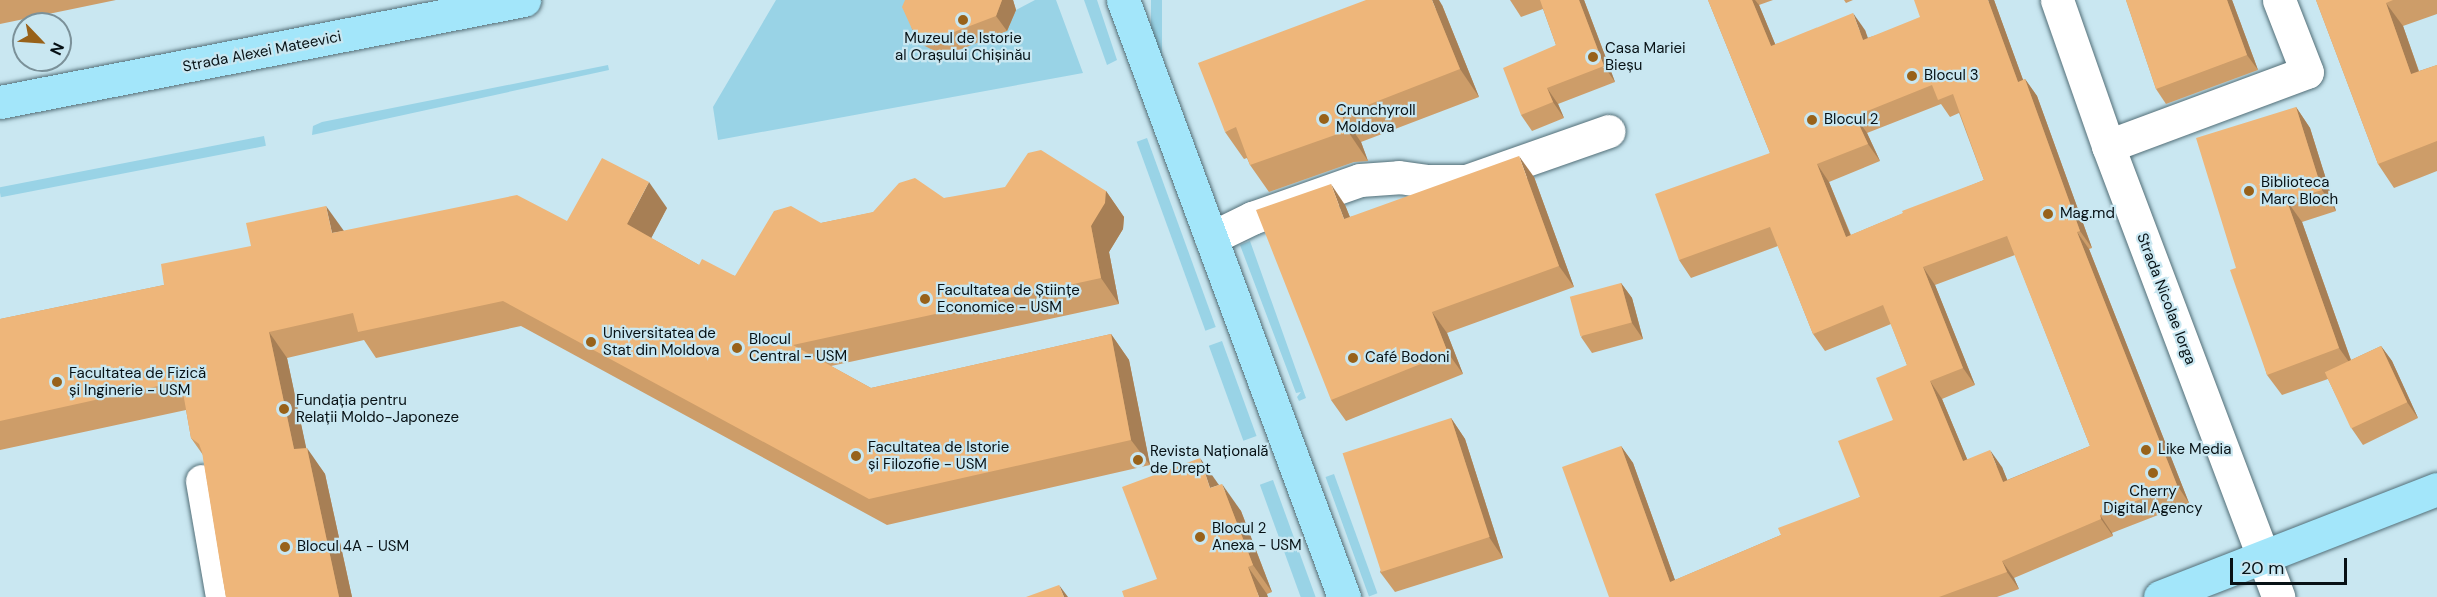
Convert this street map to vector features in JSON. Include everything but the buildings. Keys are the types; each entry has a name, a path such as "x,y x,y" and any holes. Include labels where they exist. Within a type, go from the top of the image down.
{"main road":[{"name":"Strada Alexei Mateevici","path":"0,102 524,0"},
{"path":"1123,0 1344,597"},
{"path":"2160,597 2437,489"}],"street":[{"name":"Strada Nicolae Iorga","path":"2057,0 2108,146 2265,556 2278,597"},
{"path":"2108,146 2307,72 2279,0"},
{"path":"1211,238 1252,218 1360,180 1400,177 1439,182 1466,181 1609,131"},
{"path":"202,481 222,597"}],"shaded area":[{"path":"776,0 923,0 1016,10 1035,0 1056,0 1083,73 718,140 713,107"},
{"path":"1084,0 1097,0 1117,60 1107,65"},
{"path":"1151,0 1162,0 1162,78 1151,78"},
{"path":"608,65 609,70 312,135 313,126 322,122"},
{"path":"264,136 266,146 1,197 0,187"},
{"path":"1147,138 1216,327 1205,331 1137,142"},
{"path":"1250,241 1306,398 1299,401 1297,397 1301,392 1296,393 1240,245"},
{"path":"1222,341 1257,436 1243,441 1209,346"},
{"path":"1334,474 1377,593 1369,596 1326,477"},
{"path":"1273,480 1316,597 1301,597 1260,485"}],"place":[{"name":"Muzeul de Istorie al Orașului Chișinău","path":"963,20"},
{"name":"Casa Mariei Bieșu","path":"1593,57"},
{"name":"Blocul 3","path":"1912,76"},
{"name":"Crunchyroll Moldova","path":"1324,119"},
{"name":"Blocul 2","path":"1812,120"},
{"name":"Biblioteca Marc Bloch","path":"2249,191"},
{"name":"Mag.md","path":"2048,214"},
{"name":"Facultatea de Științe Economice - USM","path":"925,299"},
{"name":"Universitatea de Stat din Moldova","path":"591,342"},
{"name":"Blocul Central - USM","path":"737,348"},
{"name":"Café Bodoni","path":"1353,358"},
{"name":"Facultatea de Fizică și Inginerie - USM","path":"57,382"},
{"name":"Fundația pentru Relații Moldo-Japoneze","path":"284,409"},
{"name":"Like Media","path":"2146,450"},
{"name":"Facultatea de Istorie și Filozofie - USM","path":"856,456"},
{"name":"Revista Națională de Drept","path":"1138,460"},
{"name":"Cherry Digital Agency","path":"2153,473"},
{"name":"Blocul 2 Anexa - USM","path":"1200,537"},
{"name":"Blocul 4A - USM","path":"285,547"}]}
